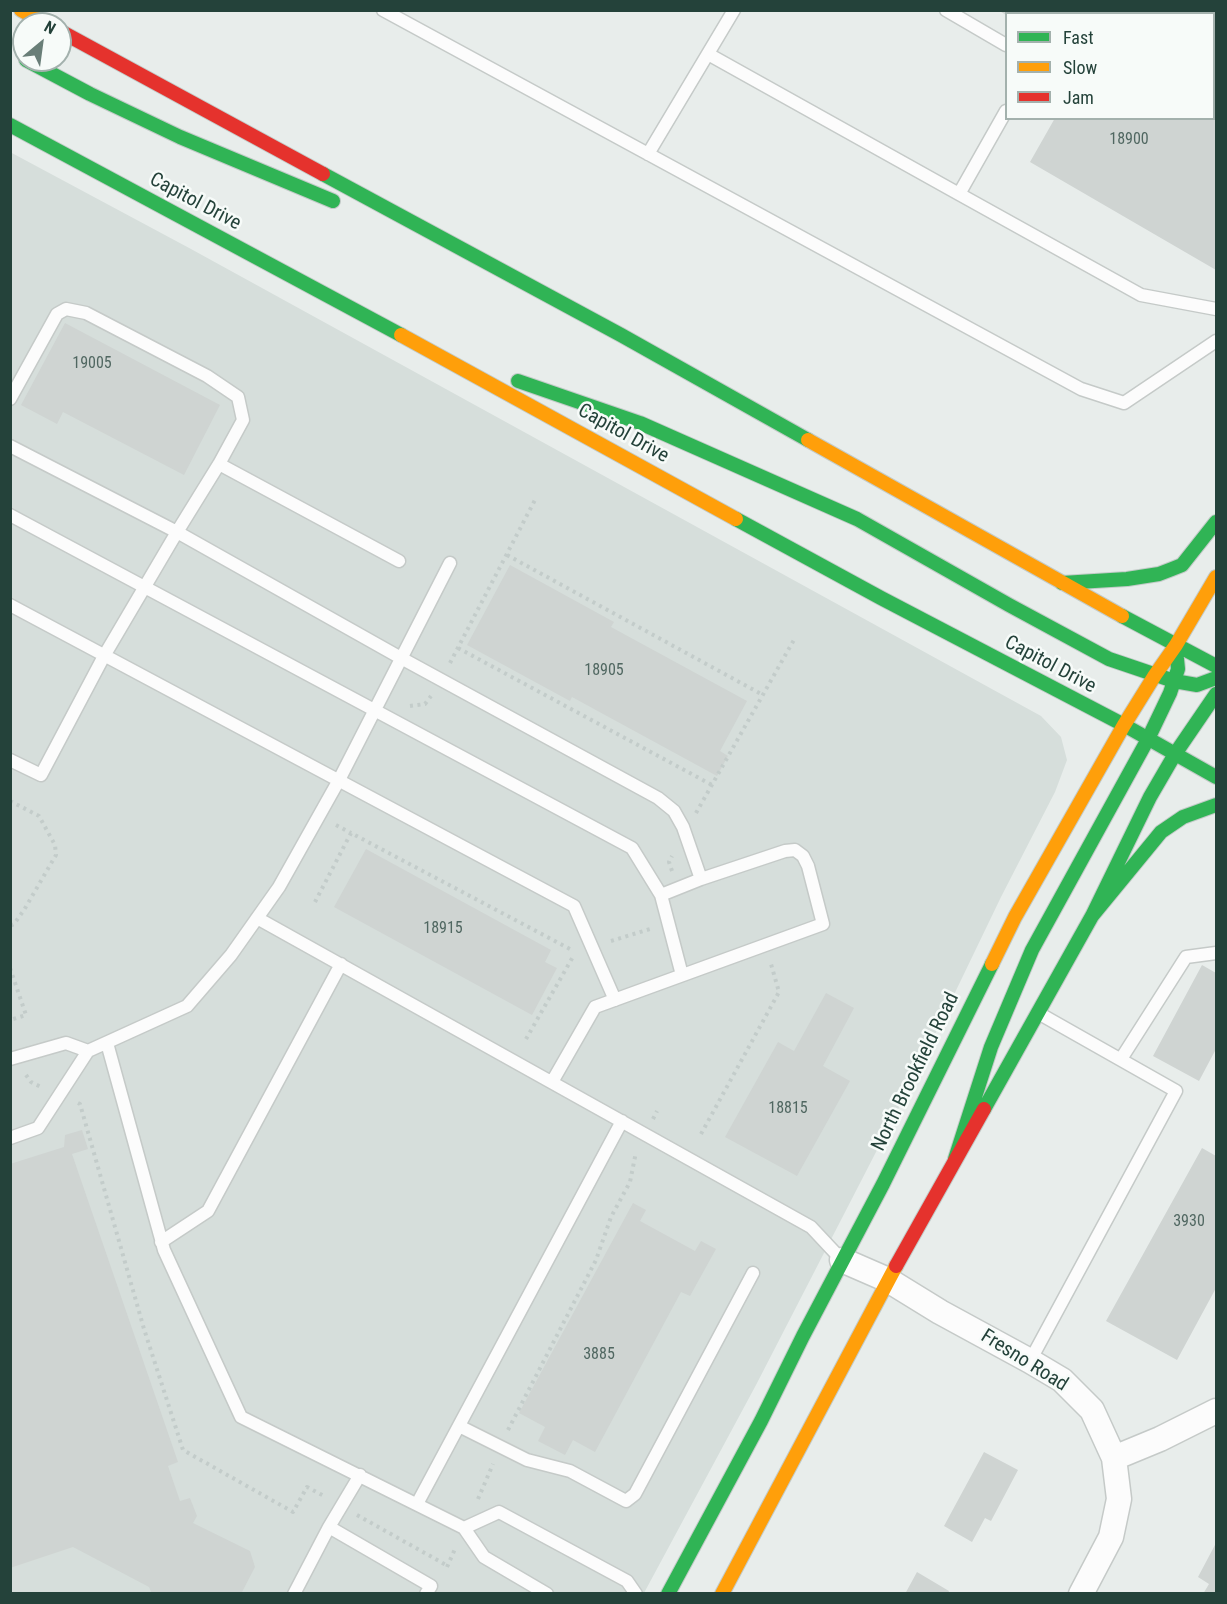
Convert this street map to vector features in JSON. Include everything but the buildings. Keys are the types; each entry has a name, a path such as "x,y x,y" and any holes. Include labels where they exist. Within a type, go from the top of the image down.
{"main road":[{"path":"72,38 621,335 1062,583 1176,645 1212,659 1194,690"},
{"path":"49,72 180,137 342,204"},
{"name":"Capitol Drive","path":"10,125 434,353 881,598 1124,725 1216,777"},
{"path":"385,222 504,272"},
{"path":"434,353 640,423 857,519 1109,659 1194,690"},
{"path":"1062,583 1126,579 1159,574 1172,569 1182,565 1216,522"},
{"name":"North Brookfield Road","path":"668,1593 761,1421 883,1184 1015,917 1124,725 1176,645 1216,577"},
{"path":"955,1159 991,1047 1032,950 1148,739 1170,693 1178,669 1176,645"},
{"path":"1194,690 1216,678"},
{"path":"722,1593 888,1280 1092,916 1150,796 1175,754 1216,694"},
{"path":"1175,754 1175,734 1179,725"},
{"path":"1092,916 1161,832 1183,816 1216,804"}],"street":[{"name":"Fresno Road","path":"842,1260 888,1280 940,1312 1062,1380 1092,1410 1114,1458 1119,1499 1111,1537 1081,1593"},
{"path":"1114,1458 1160,1439 1216,1411"}],"lane":[{"path":"383,10 1081,389 1124,403 1216,341"},
{"path":"648,154 734,10"},
{"path":"946,10 1005,44"},
{"path":"708,54 1141,295 1216,309"},
{"path":"959,194 1005,113"},
{"path":"10,399 57,314 66,309 86,313 207,376 238,397 243,420 104,656 41,775 10,759"},
{"path":"10,446 177,532 401,658 658,798 674,811 685,833 701,879"},
{"path":"219,464 399,561"},
{"path":"10,515 632,848 661,895 682,975"},
{"path":"10,1138 38,1128 88,1051 187,1005 231,955 279,887 339,780 450,563"},
{"path":"10,605 574,906 615,1000"},
{"path":"552,1082 595,1007 823,924 808,866 803,856 795,850 785,851 701,879 661,895"},
{"path":"257,918 811,1227 842,1260"},
{"path":"1120,1059 1186,957 1216,953"},
{"path":"161,1242 208,1211 341,964"},
{"path":"1030,1361 1176,1091 1038,1013"},
{"path":"10,1059 66,1043 88,1051"},
{"path":"107,1043 161,1242 241,1417 464,1528 484,1557 547,1593"},
{"path":"417,1504 622,1121"},
{"path":"459,1426 527,1460 570,1471 626,1501 635,1494 753,1273"},
{"path":"294,1593 329,1527 360,1476"},
{"path":"464,1528 499,1512 627,1581 636,1593"},
{"path":"329,1527 431,1586 426,1593"}],"path":[{"path":"382,696 406,707 425,704 441,680 536,498"},
{"path":"507,555 763,695"},
{"path":"678,888 669,862 795,638"},
{"path":"458,648 712,785"},
{"path":"10,801 39,816 56,845 56,855 24,910 10,926"},
{"path":"315,902 351,833 576,952 526,1040"},
{"path":"592,947 669,923"},
{"path":"701,1134 779,992 766,945"},
{"path":"10,968 26,1015 10,1020"},
{"path":"448,1566 500,1447 596,1260 611,1217 630,1182 634,1156 657,1111"}],"shaded area":[{"path":"10,152 1041,716 1061,737 1067,760 1055,792 1001,897 910,1086 756,1385 644,1593 11,1593"}],"traffic: fast":[{"path":"49,72 180,137 333,201"},
{"path":"10,125 401,335"},
{"path":"323,174 621,335 808,440"},
{"path":"518,381 640,423 857,519 1109,659 1174,681 1197,685 1216,678"},
{"path":"736,519 1124,725 1216,777"},
{"path":"1062,583 1127,579 1159,574 1172,569 1182,565 1216,522"},
{"path":"1122,616 1216,666"},
{"path":"955,1159 991,1047 1032,950 1148,739 1170,693 1178,669 1177,659"},
{"path":"984,1109 1092,916 1150,797 1175,754 1216,694"},
{"path":"1092,916 1161,832 1183,817 1216,805"},
{"path":"668,1594 761,1421 883,1184 992,964"}],"traffic: slow":[{"path":"21,10 25,12"},
{"path":"401,335 736,519"},
{"path":"808,440 1122,616"},
{"path":"992,964 1015,917 1124,725 1176,645 1216,577"},
{"path":"722,1594 896,1266"}],"traffic: jam":[{"path":"72,38 323,174"},
{"path":"896,1266 984,1109"}]}
